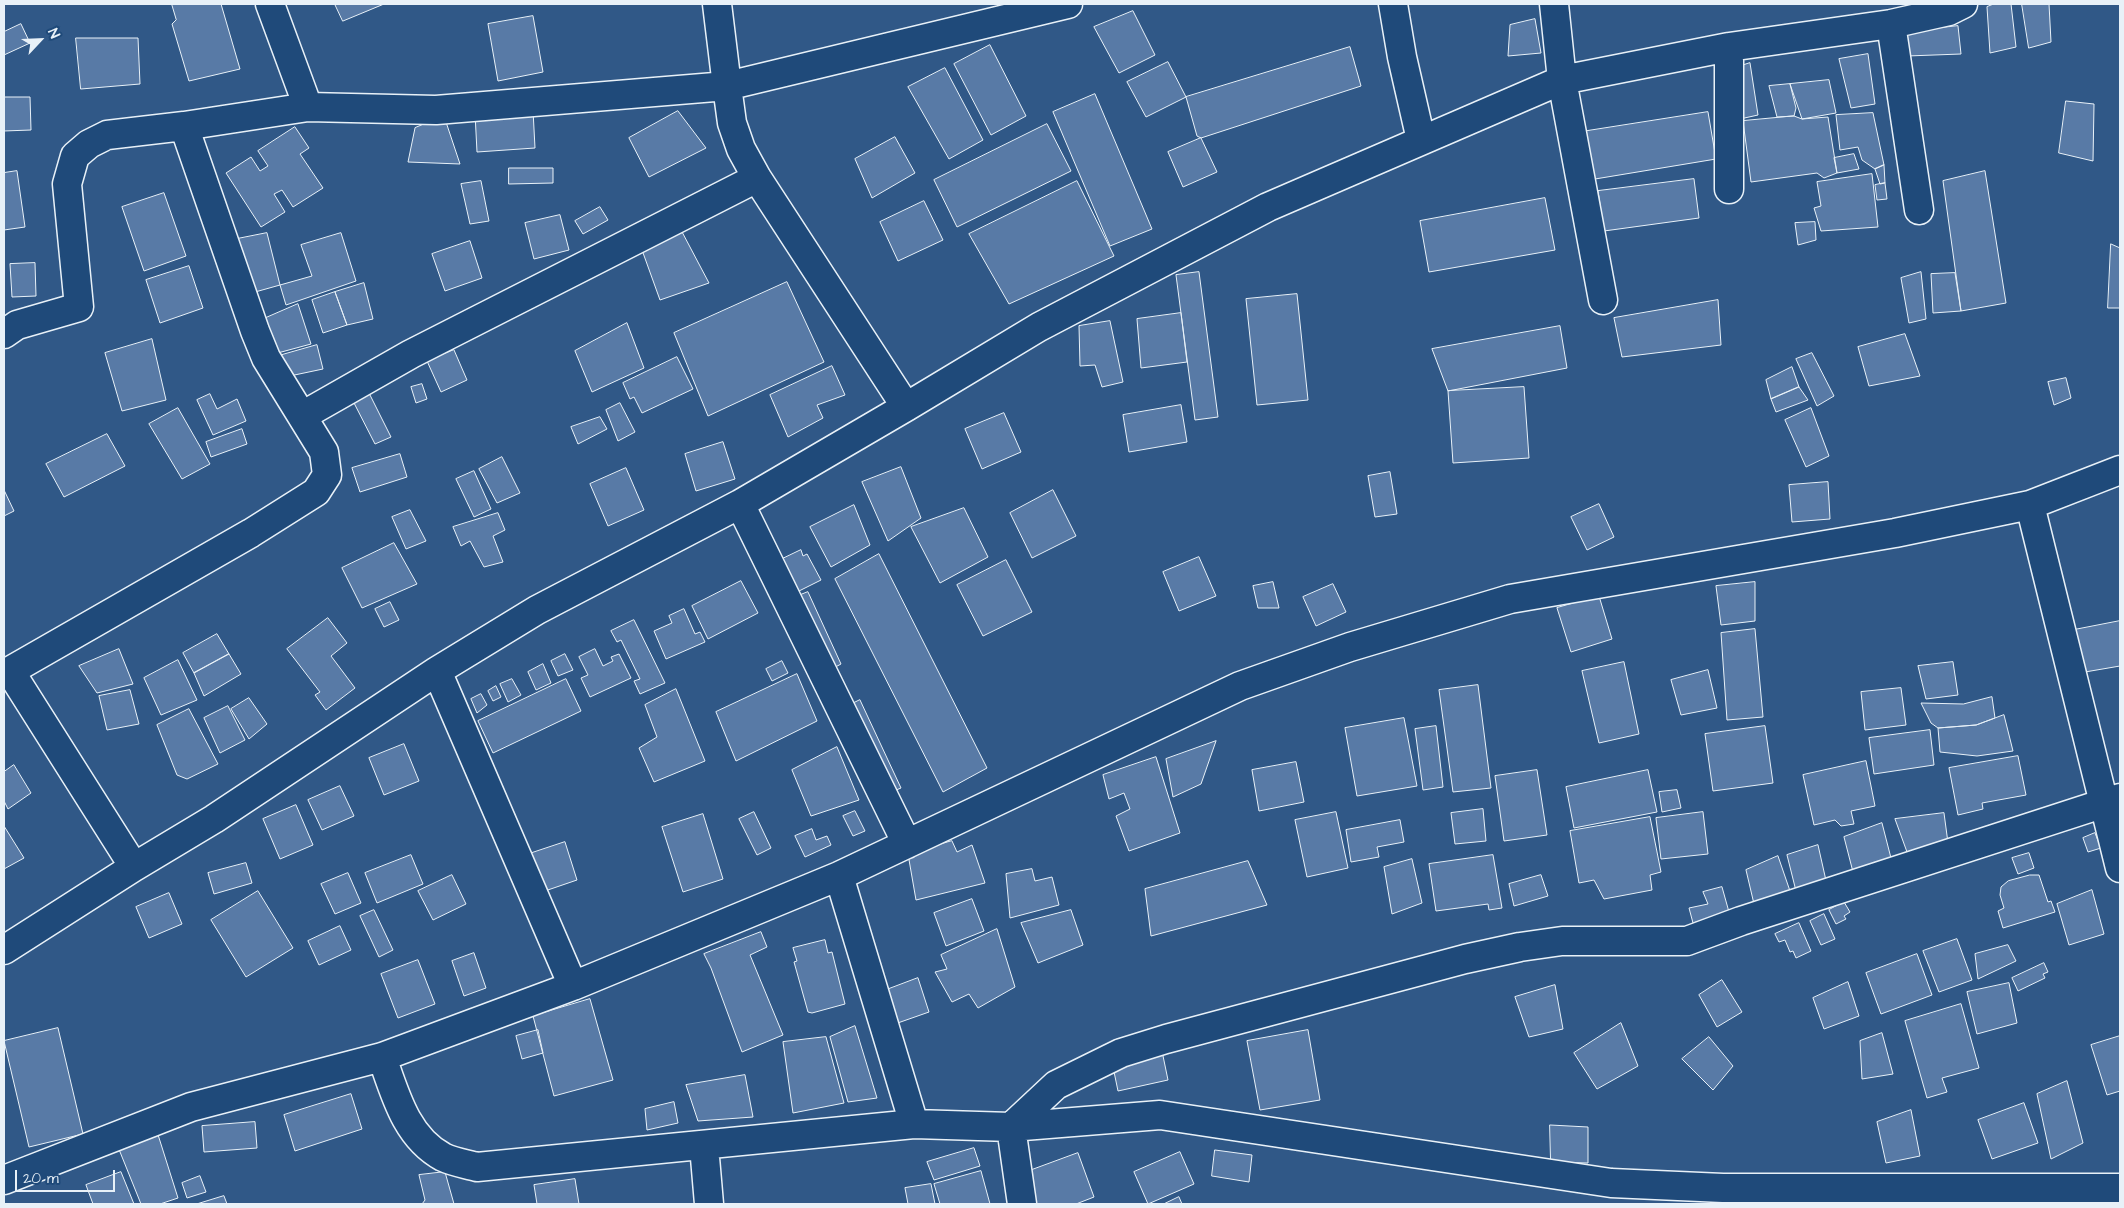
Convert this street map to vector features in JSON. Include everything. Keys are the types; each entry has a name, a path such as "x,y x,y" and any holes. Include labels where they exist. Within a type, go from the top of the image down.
{"street":[{"path":"270,4 308,107"},
{"path":"718,4 732,123 742,149 757,178 906,407"},
{"path":"4,334 17,326 79,308 68,184 75,156 89,144 107,135 184,126 308,107 436,110 727,86 1068,4"},
{"path":"1393,4 1402,57 1421,140"},
{"path":"1554,4 1562,80 1603,300"},
{"path":"4,950 214,819 437,671 536,610 740,504 1039,327 1250,216 1562,80 1729,47 1891,24 1949,11 1963,4"},
{"path":"1891,24 1919,210"},
{"path":"1729,47 1729,189"},
{"path":"134,868 7,672 251,533 316,492 327,475 324,452 266,358 184,126"},
{"path":"302,416 411,354 757,178"},
{"path":"4,1180 191,1107 382,1057 573,986 839,876 1240,686 1350,647 1510,598 1895,533 2030,505 2120,470"},
{"path":"740,504 907,844"},
{"path":"2030,505 2112,801 2120,868"},
{"path":"437,671 573,986"},
{"path":"1011,1127 1056,1085 1120,1053 1465,959 1520,947 1562,941 1687,941 2112,801"},
{"path":"839,876 914,1124"},
{"path":"382,1057 401,1109 420,1139 444,1157 477,1167 914,1124 1011,1127 1160,1115 1611,1183 1723,1196 2120,1188"},
{"path":"1011,1127 1022,1204"},
{"path":"704,1146 709,1204"}],"building":[{"path":"172,4 221,4 240,69 189,81 172,24 176,20"},
{"path":"335,4 384,4 343,21"},
{"path":"1994,4 2011,4 2016,47 1990,53 1987,7"},
{"path":"2022,4 2049,4 2051,42 2029,48"},
{"path":"1133,11 1155,55 1119,73 1094,27"},
{"path":"533,16 543,72 498,81 488,24"},
{"path":"1535,19 1541,53 1508,56 1510,25"},
{"path":"21,24 30,43 4,55 4,32"},
{"path":"1958,26 1961,54 1907,56 1905,32"},
{"path":"76,38 138,38 140,84 81,89"},
{"path":"990,45 1026,116 991,135 954,64"},
{"path":"1350,47 1361,86 1201,138 1197,136 1186,97"},
{"path":"1868,54 1875,104 1851,108 1839,59"},
{"path":"1168,62 1186,97 1146,117 1127,82"},
{"path":"1750,63 1758,115 1740,119 1735,68"},
{"path":"945,68 983,140 949,159 908,87"},
{"path":"1829,80 1836,113 1802,119 1790,84"},
{"path":"1790,84 1796,108 1794,116 1777,117 1769,86"},
{"path":"1095,94 1152,229 1110,246 1053,112"},
{"path":"4,97 30,97 31,130 4,131"},
{"path":"2066,101 2094,104 2093,161 2059,153"},
{"path":"533,110 535,148 477,152 475,113"},
{"path":"678,111 706,148 649,177 629,138"},
{"path":"1708,112 1716,159 1589,180 1581,132"},
{"path":"1873,113 1884,165 1875,169 1862,160 1858,147 1840,150 1836,115"},
{"path":"444,116 460,164 408,162 415,128"},
{"path":"1794,116 1802,119 1828,117 1837,173 1824,178 1817,173 1751,182 1743,121"},
{"path":"1047,124 1071,171 957,227 934,180"},
{"path":"295,127 309,148 300,154 323,188 293,207 282,190 274,194 285,212 261,227 226,173 251,157 260,171 268,166 258,151"},
{"path":"895,137 915,173 872,198 855,159"},
{"path":"1201,138 1217,172 1183,187 1168,152"},
{"path":"1854,154 1859,169 1837,173 1834,158"},
{"path":"1884,165 1885,183 1880,184 1875,169"},
{"path":"509,168 553,168 553,183 509,184"},
{"path":"17,171 25,227 4,230 4,173"},
{"path":"1985,171 2006,303 1961,311 1943,181"},
{"path":"1872,174 1878,227 1821,231 1814,208 1821,206 1817,182"},
{"path":"1694,179 1699,218 1604,231 1598,191"},
{"path":"481,181 489,221 470,224 461,184"},
{"path":"1077,181 1114,256 1009,304 969,234"},
{"path":"1885,183 1887,199 1877,200 1875,185"},
{"path":"164,193 186,256 144,271 122,207"},
{"path":"1545,198 1555,250 1429,272 1420,221"},
{"path":"924,201 943,240 898,261 880,222"},
{"path":"600,207 608,220 583,234 575,221"},
{"path":"560,215 569,250 534,259 525,223"},
{"path":"1815,222 1816,240 1798,245 1795,223"},
{"path":"681,230 709,283 660,300 642,250"},
{"path":"267,233 280,285 248,294 232,240"},
{"path":"341,233 356,281 286,305 280,285 312,276 301,245"},
{"path":"470,241 482,278 445,291 432,254"},
{"path":"2111,244 2120,248 2120,308 2108,308"},
{"path":"35,263 36,296 12,297 10,264"},
{"path":"189,266 203,308 160,323 146,280"},
{"path":"1199,272 1218,417 1195,420 1176,275"},
{"path":"1921,272 1926,319 1909,323 1901,278"},
{"path":"1955,273 1961,311 1933,313 1931,274"},
{"path":"787,282 824,362 708,416 674,333"},
{"path":"364,283 373,319 347,325 335,292"},
{"path":"335,292 347,325 323,333 312,300"},
{"path":"1297,294 1308,400 1257,405 1246,299"},
{"path":"1718,300 1721,345 1622,357 1614,318"},
{"path":"298,304 311,344 274,354 259,321"},
{"path":"1181,313 1187,362 1141,368 1137,319"},
{"path":"1110,321 1123,382 1102,387 1095,365 1080,366 1079,326"},
{"path":"627,323 644,368 592,392 575,351"},
{"path":"1560,326 1567,368 1448,391 1432,349"},
{"path":"1905,334 1920,376 1869,386 1858,347"},
{"path":"152,339 166,400 122,411 105,353"},
{"path":"317,345 323,369 285,377 275,357"},
{"path":"454,350 467,380 441,392 427,361"},
{"path":"1812,353 1834,396 1817,406 1796,359"},
{"path":"677,357 693,389 642,413 634,397 630,399 623,383"},
{"path":"832,366 845,395 817,405 823,418 788,437 770,395"},
{"path":"1792,367 1799,387 1771,399 1766,380"},
{"path":"2066,378 2071,398 2054,405 2048,382"},
{"path":"422,384 427,399 416,403 411,387"},
{"path":"1524,387 1529,458 1453,463 1448,391"},
{"path":"1799,387 1808,400 1776,412 1771,399"},
{"path":"369,393 391,437 375,444 353,401"},
{"path":"210,394 217,409 237,399 246,421 213,435 197,400"},
{"path":"620,403 635,432 618,441 606,410"},
{"path":"1181,405 1187,442 1129,452 1123,415"},
{"path":"178,408 210,464 182,479 149,424"},
{"path":"1811,408 1829,456 1806,467 1785,420"},
{"path":"1004,413 1021,452 982,469 965,429"},
{"path":"600,417 607,429 578,444 571,427"},
{"path":"242,429 247,444 211,457 206,442"},
{"path":"107,434 125,466 64,497 46,464"},
{"path":"723,442 735,479 696,491 685,454"},
{"path":"400,454 407,477 360,492 352,468"},
{"path":"502,457 520,493 497,503 479,469"},
{"path":"901,467 921,518 888,541 862,482"},
{"path":"626,468 644,510 608,526 590,484"},
{"path":"474,471 491,509 474,517 456,479"},
{"path":"1390,472 1397,514 1375,517 1368,476"},
{"path":"1828,482 1830,519 1792,522 1789,485"},
{"path":"4,490 14,511 4,516"},
{"path":"1053,490 1076,536 1032,558 1010,513"},
{"path":"1599,504 1614,537 1587,550 1571,517"},
{"path":"854,505 870,545 831,567 810,527"},
{"path":"964,508 988,557 940,583 911,527"},
{"path":"410,510 426,541 406,549 392,517"},
{"path":"498,513 505,530 493,536 503,562 484,567 470,541 461,546 453,527"},
{"path":"394,543 417,584 362,608 342,568"},
{"path":"801,550 803,556 807,554 821,580 791,595 774,563"},
{"path":"879,554 987,768 943,792 835,579"},
{"path":"1199,557 1216,596 1179,611 1163,572"},
{"path":"1006,560 1032,612 983,636 957,585"},
{"path":"741,581 758,613 708,639 692,606"},
{"path":"1273,582 1279,608 1258,608 1253,586"},
{"path":"1755,582 1755,621 1721,625 1716,586"},
{"path":"1333,584 1346,612 1316,626 1303,597"},
{"path":"808,592 841,664 828,671 793,598"},
{"path":"1599,596 1612,639 1571,652 1557,608"},
{"path":"390,602 399,620 384,627 375,609"},
{"path":"684,609 695,634 700,632 705,642 666,659 654,631 672,623 669,616"},
{"path":"328,618 347,643 331,656 355,688 326,710 315,695 320,692 287,649"},
{"path":"634,620 665,683 640,694 634,681 640,679 621,640 617,642 611,631"},
{"path":"2120,621 2120,666 2085,672 2074,630"},
{"path":"1755,629 1763,717 1727,720 1721,633"},
{"path":"217,634 229,654 194,673 183,653"},
{"path":"119,649 133,684 97,693 79,666"},
{"path":"595,649 603,666 613,661 611,657 619,654 631,678 590,697 581,678 588,675 579,657"},
{"path":"229,654 241,674 204,696 194,673"},
{"path":"565,654 573,670 558,676 551,661"},
{"path":"178,660 197,700 161,715 144,678"},
{"path":"782,661 788,673 772,681 766,669"},
{"path":"1624,662 1639,734 1599,743 1582,671"},
{"path":"1953,662 1958,695 1926,699 1918,666"},
{"path":"543,664 551,683 536,690 528,672"},
{"path":"1708,670 1717,708 1681,715 1671,680"},
{"path":"797,674 817,721 736,761 716,712"},
{"path":"512,679 521,695 508,702 500,684"},
{"path":"566,679 581,711 493,753 478,721"},
{"path":"1478,685 1491,788 1453,792 1439,690"},
{"path":"496,686 501,697 493,701 488,691"},
{"path":"1901,688 1906,725 1865,730 1861,692"},
{"path":"676,689 705,761 654,782 639,748 657,737 645,705"},
{"path":"130,690 139,724 107,730 99,696"},
{"path":"481,694 487,705 477,713 471,699"},
{"path":"1992,697 1995,718 1976,725 1938,728 1931,723 1921,703 1963,704"},
{"path":"249,698 267,724 249,739 231,709"},
{"path":"860,700 901,788 889,793 848,706"},
{"path":"228,706 245,740 220,753 204,718"},
{"path":"189,709 218,764 187,779 177,775 157,725"},
{"path":"2004,715 2013,751 1977,756 1940,752 1938,728 1976,725"},
{"path":"1404,718 1417,786 1357,796 1345,728"},
{"path":"1436,726 1443,787 1423,790 1415,729"},
{"path":"1765,726 1773,783 1713,791 1705,734"},
{"path":"1930,730 1934,765 1874,774 1869,738"},
{"path":"1216,741 1201,784 1173,797 1166,759"},
{"path":"404,744 419,781 384,795 369,758"},
{"path":"837,747 859,800 811,816 792,770"},
{"path":"2018,756 2026,795 1982,803 1983,809 1958,815 1949,768"},
{"path":"1156,757 1180,833 1129,851 1116,816 1130,809 1124,793 1109,799 1103,775"},
{"path":"1866,761 1875,806 1851,811 1854,824 1841,826 1835,820 1814,825 1803,775"},
{"path":"1296,762 1304,802 1259,811 1252,770"},
{"path":"14,765 31,793 8,809 4,801 4,772"},
{"path":"1537,770 1547,835 1504,841 1495,776"},
{"path":"1648,770 1657,812 1574,828 1566,787"},
{"path":"340,786 354,816 322,830 308,800"},
{"path":"1677,790 1681,808 1662,812 1659,792"},
{"path":"296,805 313,845 280,859 263,819"},
{"path":"1483,809 1486,841 1455,844 1451,813"},
{"path":"855,811 865,831 853,836 843,816"},
{"path":"754,812 771,848 757,855 739,819"},
{"path":"1336,812 1348,868 1307,877 1295,820"},
{"path":"1703,812 1708,854 1661,859 1656,818"},
{"path":"1944,813 1948,843 1907,852 1895,819"},
{"path":"703,814 723,879 683,892 662,827"},
{"path":"1650,817 1661,872 1650,875 1652,890 1604,899 1594,880 1579,883 1570,831"},
{"path":"1400,820 1404,842 1377,847 1379,857 1351,862 1346,830"},
{"path":"1882,823 1892,862 1853,872 1844,837"},
{"path":"4,826 24,858 4,869"},
{"path":"812,829 816,840 827,836 831,845 805,857 795,836"},
{"path":"2095,833 2101,848 2088,852 2083,838"},
{"path":"952,841 957,852 972,845 985,883 916,900 908,854"},
{"path":"565,842 577,880 539,893 526,855"},
{"path":"1818,845 1827,885 1796,891 1787,855"},
{"path":"2029,853 2034,868 2018,874 2012,858"},
{"path":"411,855 423,884 377,903 365,873"},
{"path":"1493,855 1502,908 1489,910 1488,904 1436,911 1429,864"},
{"path":"1778,856 1790,891 1754,904 1746,870"},
{"path":"1412,859 1422,903 1392,914 1384,867"},
{"path":"1248,861 1267,905 1151,936 1145,889"},
{"path":"246,863 252,883 214,894 208,873"},
{"path":"1032,869 1035,881 1052,877 1059,905 1010,918 1006,874"},
{"path":"348,873 361,903 335,914 321,884"},
{"path":"452,875 466,904 433,920 418,891"},
{"path":"1541,875 1548,896 1514,906 1509,884"},
{"path":"2030,875 2039,875 2048,902 2051,901 2055,912 2003,928 1998,911 2004,908 2000,895 2001,887 2008,881"},
{"path":"1722,887 1729,912 1693,923 1689,908 1708,904 1703,892"},
{"path":"2092,890 2104,934 2069,945 2057,904"},
{"path":"258,891 293,948 246,977 211,920"},
{"path":"169,893 182,924 149,938 136,907"},
{"path":"972,899 984,931 946,946 934,913"},
{"path":"1844,902 1850,912 1844,916 1846,919 1836,924 1829,910"},
{"path":"374,910 393,950 379,957 360,916"},
{"path":"1071,910 1083,945 1038,963 1021,923"},
{"path":"1824,914 1835,939 1821,945 1810,921"},
{"path":"1799,923 1811,951 1796,958 1793,951 1790,952 1785,940 1779,942 1775,934"},
{"path":"340,926 351,950 319,965 308,941"},
{"path":"997,929 1015,987 978,1008 969,994 952,1002 935,972 947,969 941,955"},
{"path":"761,932 767,947 750,955 783,1035 742,1052 704,954"},
{"path":"1957,939 1972,980 1939,992 1923,951"},
{"path":"825,940 828,953 832,952 845,1004 812,1013 808,1012 794,962 797,961 793,948"},
{"path":"2008,945 2016,961 1978,979 1975,954"},
{"path":"474,953 486,988 464,996 452,961"},
{"path":"1917,954 1932,995 1881,1014 1866,973"},
{"path":"418,960 435,1004 398,1018 381,974"},
{"path":"2044,963 2048,972 2043,974 2045,978 2018,991 2012,978"},
{"path":"918,978 929,1012 892,1025 881,992"},
{"path":"1722,980 1742,1012 1717,1027 1699,995"},
{"path":"1848,982 1859,1016 1824,1029 1813,998"},
{"path":"2009,983 2017,1023 1977,1034 1967,992"},
{"path":"1555,985 1563,1029 1529,1037 1515,997"},
{"path":"590,999 613,1080 554,1096 533,1016"},
{"path":"1961,1004 1979,1068 1942,1078 1947,1092 1927,1098 1905,1021"},
{"path":"1621,1023 1638,1066 1597,1089 1574,1053"},
{"path":"855,1026 877,1098 848,1102 830,1037"},
{"path":"58,1028 83,1134 29,1147 4,1041"},
{"path":"538,1030 543,1053 522,1059 516,1036"},
{"path":"1308,1030 1320,1100 1260,1110 1247,1041"},
{"path":"1882,1033 1893,1074 1862,1079 1860,1041"},
{"path":"2120,1036 2120,1091 2107,1095 2091,1045"},
{"path":"826,1037 844,1103 793,1113 783,1042"},
{"path":"1709,1037 1733,1066 1713,1090 1682,1059"},
{"path":"1162,1051 1168,1080 1118,1091 1112,1062"},
{"path":"745,1075 753,1117 698,1121 686,1085"},
{"path":"2067,1081 2083,1143 2051,1159 2037,1094"},
{"path":"351,1094 362,1129 295,1151 284,1115"},
{"path":"674,1102 678,1123 647,1130 645,1109"},
{"path":"2024,1103 2038,1143 1992,1159 1978,1120"},
{"path":"1911,1110 1920,1156 1886,1163 1877,1122"},
{"path":"154,1122 178,1198 160,1204 141,1204 114,1137"},
{"path":"255,1122 257,1148 204,1152 202,1126"},
{"path":"1550,1125 1588,1127 1588,1163 1551,1162"},
{"path":"974,1148 980,1166 934,1180 927,1162"},
{"path":"1215,1150 1252,1155 1249,1182 1212,1176"},
{"path":"1180,1152 1194,1184 1148,1204 1134,1172"},
{"path":"1078,1153 1094,1197 1076,1204 1032,1204 1021,1174"},
{"path":"981,1171 990,1204 940,1204 934,1184"},
{"path":"121,1172 134,1204 93,1204 86,1185"},
{"path":"445,1172 454,1204 422,1204 425,1200 419,1175"},
{"path":"200,1176 206,1192 187,1198 182,1183"},
{"path":"575,1179 579,1204 537,1204 534,1185"},
{"path":"931,1184 935,1204 908,1204 905,1188"},
{"path":"224,1196 227,1204 197,1204"},
{"path":"1179,1197 1182,1204 1164,1204"}]}
